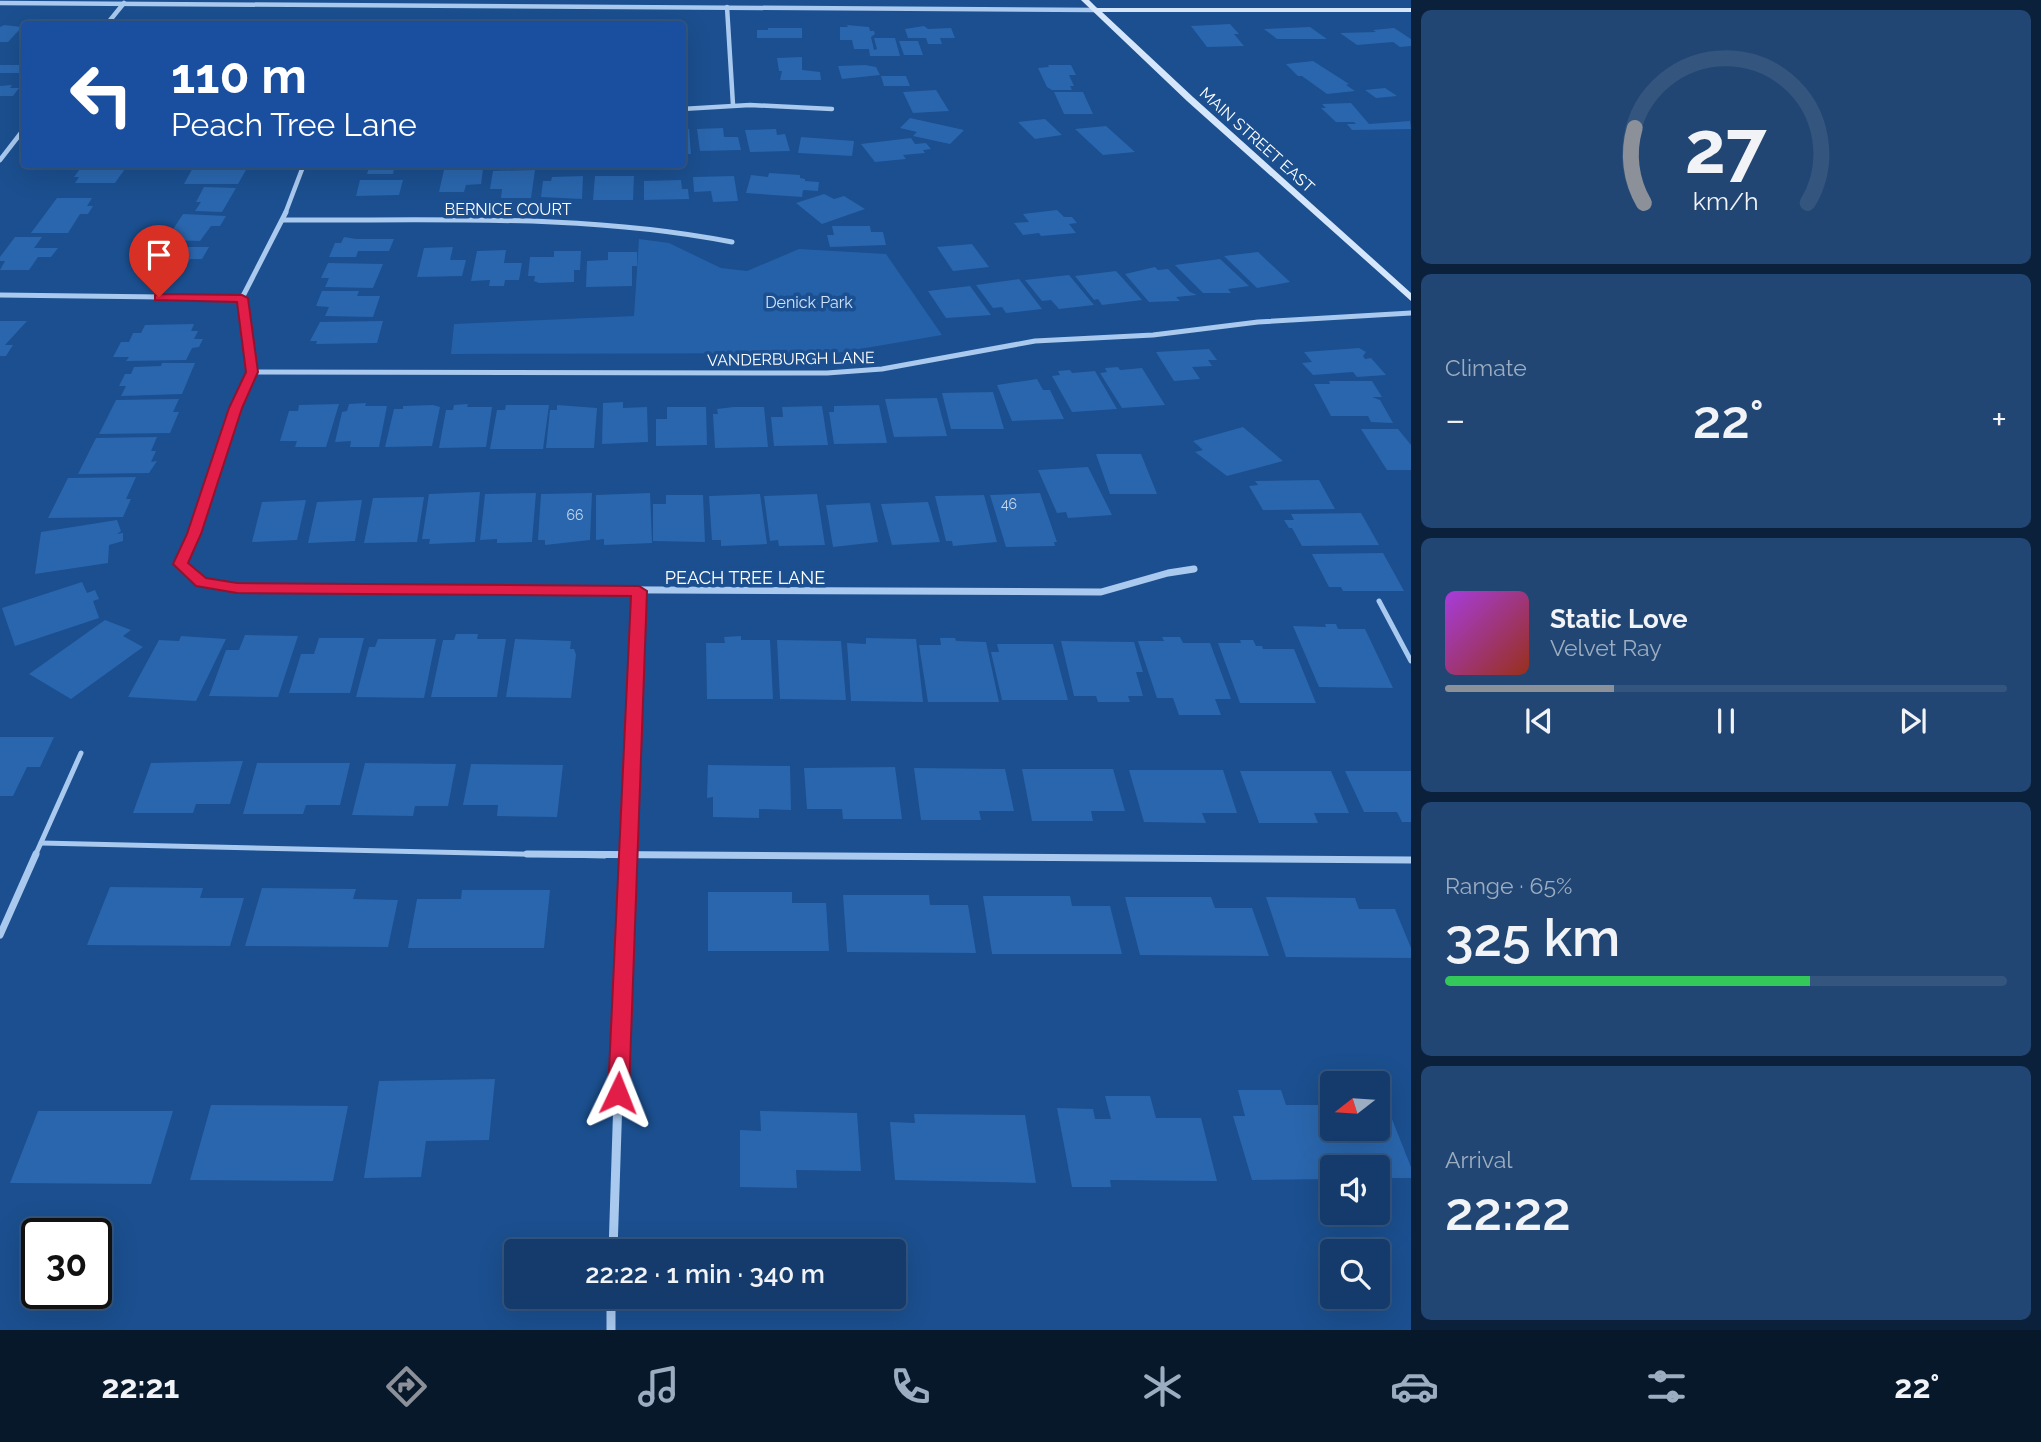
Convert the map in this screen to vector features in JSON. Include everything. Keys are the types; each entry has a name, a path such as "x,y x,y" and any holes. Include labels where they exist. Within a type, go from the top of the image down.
{"main road":[{"name":"MAIN STREET EAST","path":"1086,0 1190,99 1411,299"},
{"path":"1097,10 1411,10"}],"street":[{"path":"109,21 124,2"},
{"path":"0,3 1097,10"},
{"path":"727,7 733,105"},
{"path":"686,109 733,105 832,109"},
{"path":"0,160 21,133"},
{"path":"252,372 242,298 282,220 302,168"},
{"name":"BERNICE COURT","path":"282,220 588,222 681,232 732,242"},
{"path":"0,295 242,298"},
{"name":"VANDERBURGH LANE","path":"252,372 827,373 882,369 1035,341 1153,335 1258,323 1411,313"},
{"name":"PEACH TREE LANE","path":"252,372 235,408 194,534 180,564 202,582 237,588 1101,592 1168,573 1194,569"},
{"path":"613,1239 626,856 639,591"},
{"path":"611,1309 611,1330"}],"lane":[{"path":"1379,601 1411,661"},
{"path":"0,935 81,753"},
{"path":"41,843 626,856 1411,860"}],"green space":[{"name":"Denick Park","path":"639,239 669,243 721,268 747,271 799,249 886,254 942,335 836,353 451,354 454,324 634,316"}],"building":[{"path":"1230,24 1239,34 1234,34 1244,46 1207,47 1191,26"},
{"path":"4,25 21,28 8,42 0,42 0,27"},
{"path":"847,25 869,27 870,31 874,31 875,34 871,37 874,50 877,49 874,38 895,38 900,56 870,56 869,49 854,49 852,40 840,40 840,27 848,27"},
{"path":"924,26 928,29 951,28 955,38 940,38 942,44 928,44 926,38 908,38 905,29"},
{"path":"1310,27 1327,39 1277,39 1264,29"},
{"path":"802,28 802,38 757,38 757,30"},
{"path":"1394,28 1411,39 1411,46 1400,47 1393,42 1357,45 1340,33 1376,32 1373,30"},
{"path":"899,41 918,41 923,55 904,55"},
{"path":"802,57 802,70 820,72 821,80 780,80 782,71 779,71 777,58"},
{"path":"1313,61 1349,84 1346,85 1355,91 1327,94 1302,76 1298,76 1286,64"},
{"path":"0,65 21,65 21,73 0,73"},
{"path":"1048,65 1071,65 1076,75 1069,75 1074,86 1070,86 1072,90 1052,90 1047,87 1038,68 1049,67"},
{"path":"838,66 876,67 880,75 842,79"},
{"path":"881,76 906,76 910,86 884,86"},
{"path":"12,85 10,88 19,88 13,96 0,96 0,86"},
{"path":"1385,88 1397,96 1376,98 1365,90"},
{"path":"936,90 949,111 913,113 903,92"},
{"path":"1054,92 1083,92 1093,114 1064,114"},
{"path":"1351,103 1369,124 1410,121 1411,129 1352,130 1347,124 1356,124 1354,122 1336,122 1321,108 1326,108 1322,104"},
{"path":"910,118 964,130 950,144 913,136 917,132 900,128"},
{"path":"1045,119 1062,135 1035,139 1018,122"},
{"path":"1106,126 1135,152 1103,155 1075,129"},
{"path":"723,128 724,137 738,137 741,150 700,151 697,129"},
{"path":"686,129 689,129 691,154 686,154"},
{"path":"776,129 777,135 785,134 790,151 750,152 745,130"},
{"path":"801,137 854,141 852,156 798,153"},
{"path":"911,138 915,144 926,143 931,149 923,150 925,153 903,155 906,159 875,162 861,144"},
{"path":"126,168 115,183 75,183 79,177 74,177 80,169 61,169"},
{"path":"193,168 247,168 238,184 184,184"},
{"path":"369,168 413,168 394,169 393,174 367,174"},
{"path":"483,169 481,184 466,185 464,192 439,192 444,170"},
{"path":"535,170 531,198 501,198 502,189 490,189 493,171"},
{"path":"769,173 800,175 805,181 819,182 818,191 803,190 802,197 746,193 751,175 768,177"},
{"path":"583,176 582,199 541,197 543,181 551,181 552,177"},
{"path":"595,176 634,176 633,200 593,200"},
{"path":"734,176 738,201 713,202 711,191 694,192 693,177"},
{"path":"360,180 403,180 399,195 356,196"},
{"path":"681,180 682,189 688,189 689,199 644,200 644,181"},
{"path":"204,187 236,188 222,212 195,211 201,202 196,202"},
{"path":"824,194 834,199 844,196 865,209 822,224 796,203"},
{"path":"57,198 92,198 87,206 93,206 88,214 80,214 68,233 31,233"},
{"path":"1057,210 1064,217 1072,217 1077,223 1069,224 1076,233 1023,235 1014,223 1029,222 1023,214"},
{"path":"183,214 226,216 220,226 211,226 200,241 166,240"},
{"path":"832,226 870,226 871,232 883,232 886,245 830,247 827,235 834,235"},
{"path":"15,237 42,237 34,248 58,248 51,257 38,257 29,270 0,270 5,261 0,261 0,257"},
{"path":"344,237 394,239 389,251 358,251 356,257 329,257 335,243 341,243"},
{"path":"972,244 989,267 953,271 937,247"},
{"path":"155,247 209,247 202,259 190,259 183,269 142,268 145,263 140,263 147,252 152,252"},
{"path":"453,247 450,260 466,260 462,276 417,277 424,248"},
{"path":"506,250 504,263 522,263 519,280 505,280 504,286 489,286 490,280 471,281 477,251"},
{"path":"554,251 581,251 580,270 574,270 574,282 539,283 534,281 535,276 528,276 530,257 554,257"},
{"path":"608,252 637,252 637,266 632,266 632,286 586,287 587,261 608,260"},
{"path":"1258,252 1290,282 1257,288 1224,256"},
{"path":"1220,259 1249,286 1228,289 1231,293 1203,293 1175,265"},
{"path":"328,263 383,264 373,288 325,287 329,278 321,278"},
{"path":"1155,267 1158,270 1168,269 1190,292 1197,295 1176,297 1180,301 1149,302 1125,274"},
{"path":"1116,271 1142,300 1102,305 1098,299 1094,300 1075,276"},
{"path":"1069,275 1094,305 1059,309 1051,300 1042,301 1025,280"},
{"path":"1019,279 1042,309 1006,313 1002,307 993,308 976,285"},
{"path":"970,286 991,315 946,318 928,291"},
{"path":"322,291 359,291 357,296 380,296 373,317 325,316 329,307 316,306"},
{"path":"0,321 27,321 5,345 13,345 6,356 0,356"},
{"path":"383,321 377,343 316,344 317,341 310,341 320,322"},
{"path":"194,324 191,331 198,331 194,339 203,339 199,347 192,348 186,360 126,361 129,357 113,357 121,342 129,342 133,333 141,333 145,325"},
{"path":"1359,348 1366,352 1363,356 1365,359 1371,358 1386,375 1357,377 1353,372 1313,375 1302,363 1312,362 1304,352"},
{"path":"1209,349 1217,360 1208,360 1212,366 1192,367 1200,379 1174,381 1156,352"},
{"path":"162,363 195,363 182,394 121,396 126,386 119,386 125,374 131,374 134,367 161,366"},
{"path":"1118,367 1120,370 1142,368 1165,405 1122,408 1100,373 1107,372 1105,368"},
{"path":"1070,370 1072,373 1095,371 1117,409 1072,412 1052,376 1060,375 1058,371"},
{"path":"1037,379 1043,390 1050,390 1064,419 1012,421 997,385"},
{"path":"1329,381 1372,381 1382,397 1372,397 1380,400 1393,423 1371,422 1368,416 1331,416 1314,384 1330,384"},
{"path":"993,392 1004,429 951,429 942,393"},
{"path":"937,398 947,436 894,437 885,399"},
{"path":"179,399 173,412 179,412 170,433 99,434 116,400"},
{"path":"623,402 623,408 647,407 648,442 602,444 603,403"},
{"path":"366,403 365,406 387,406 379,447 350,447 351,441 335,442 342,412 347,411 349,404"},
{"path":"339,404 326,447 295,447 297,441 280,441 289,411 298,411 299,405"},
{"path":"468,404 467,407 492,407 486,447 439,448 446,410 453,410 454,405"},
{"path":"433,405 440,407 432,446 385,447 394,409"},
{"path":"506,405 549,405 543,449 490,449 497,410 505,410"},
{"path":"557,405 597,408 594,448 546,448 550,410 557,410"},
{"path":"879,405 887,443 834,444 829,412 834,412 834,406"},
{"path":"822,406 828,445 774,446 771,417 783,417 782,407"},
{"path":"667,407 706,407 707,445 656,446 656,419 667,419"},
{"path":"764,407 768,447 715,448 713,414 718,414 717,409"},
{"path":"1243,427 1283,461 1227,476 1195,452 1203,450 1193,441"},
{"path":"1361,429 1398,429 1411,445 1411,470 1387,470"},
{"path":"157,437 151,451 156,451 151,462 157,461 149,473 78,474 96,438"},
{"path":"1096,454 1141,454 1157,494 1110,494"},
{"path":"1088,467 1112,515 1068,518 1066,512 1057,513 1038,470"},
{"path":"136,477 126,499 131,499 123,517 48,518 68,478"},
{"path":"1319,480 1335,509 1263,510 1249,486 1258,485 1255,481"},
{"path":"480,492 475,542 429,544 430,539 422,539 429,494"},
{"path":"536,493 532,542 497,543 497,539 480,540 485,494"},
{"path":"592,493 590,540 545,545 545,540 538,540 541,494"},
{"path":"650,493 652,543 604,545 604,539 596,540 596,495"},
{"path":"1040,493 1057,542 1054,542 1055,546 1006,547 990,495"},
{"path":"760,494 767,544 721,546 721,540 712,540 709,496"},
{"path":"817,494 825,545 779,546 778,540 770,541 764,496"},
{"path":"666,495 703,495 705,542 653,541 653,504 666,504"},
{"path":"984,495 997,542 953,546 952,541 946,541 935,496"},
{"path":"424,497 417,542 364,543 373,498"},
{"path":"306,500 297,540 252,542 262,502"},
{"path":"362,500 355,541 308,543 317,502"},
{"path":"928,502 940,542 892,545 881,504"},
{"path":"870,503 878,542 833,547 826,505"},
{"path":"1361,513 1379,545 1302,546 1284,520 1294,520 1291,514"},
{"path":"117,520 121,531 117,534 123,533 123,541 109,545 108,563 35,574 41,532"},
{"path":"1383,553 1404,591 1343,591 1341,587 1329,587 1312,554"},
{"path":"82,582 87,593 95,590 99,599 93,601 99,618 15,646 2,608"},
{"path":"105,620 131,630 123,636 143,647 71,699 29,674"},
{"path":"1325,624 1336,624 1338,629 1365,629 1393,688 1319,687 1293,626 1326,627"},
{"path":"456,634 478,634 477,639 506,639 497,697 431,697 443,640 454,640"},
{"path":"245,635 298,636 278,697 209,696 226,650 239,650"},
{"path":"181,636 226,639 196,701 128,697 159,640 179,641"},
{"path":"741,636 741,640 770,640 773,699 707,699 706,643 725,643 724,637"},
{"path":"1162,637 1180,637 1183,643 1210,643 1231,699 1215,699 1221,715 1179,715 1173,698 1157,698 1138,641 1164,641"},
{"path":"319,638 364,638 350,693 289,693 301,654 314,654"},
{"path":"866,638 916,639 923,702 851,701 847,643 866,644"},
{"path":"940,638 986,642 999,702 928,702 919,645 941,645"},
{"path":"378,639 436,639 424,698 356,697 369,647 375,647"},
{"path":"515,639 571,641 570,649 574,649 576,655 571,698 506,697"},
{"path":"777,640 841,641 846,700 780,699"},
{"path":"1240,640 1253,640 1256,646 1262,646 1263,649 1294,649 1316,703 1240,703 1218,643 1241,643"},
{"path":"1061,641 1134,642 1143,672 1136,672 1143,696 1128,696 1130,702 1098,702 1096,696 1074,696"},
{"path":"997,644 1053,644 1068,700 1002,700 991,652 999,652"},
{"path":"0,737 54,737 40,767 27,767 13,796 0,796"},
{"path":"243,761 230,804 196,804 193,813 133,813 151,763"},
{"path":"257,763 350,763 340,805 306,805 303,814 243,814"},
{"path":"365,763 456,764 448,806 415,806 413,816 352,815"},
{"path":"471,764 563,765 557,817 497,816 498,805 463,805"},
{"path":"708,765 790,766 791,810 759,809 759,818 713,817 713,797 707,798"},
{"path":"895,767 902,819 843,819 842,809 807,809 804,768"},
{"path":"914,768 1005,769 1014,811 979,811 981,820 921,820"},
{"path":"1022,769 1113,769 1125,811 1091,811 1093,821 1032,821"},
{"path":"1129,770 1223,770 1237,813 1202,813 1206,823 1144,822"},
{"path":"1240,771 1331,771 1349,813 1314,813 1318,823 1259,823"},
{"path":"1345,771 1411,771 1411,822 1402,822 1397,812 1364,812"},
{"path":"110,887 203,888 200,898 244,898 230,946 87,945"},
{"path":"262,888 356,889 353,899 398,900 388,947 245,946"},
{"path":"462,890 550,890 544,948 408,948 417,899 461,899"},
{"path":"708,892 792,892 792,903 826,903 829,951 708,951"},
{"path":"843,895 929,895 930,905 968,905 976,953 847,952"},
{"path":"983,896 1070,896 1072,906 1110,906 1122,954 992,954"},
{"path":"1125,897 1211,897 1215,908 1252,908 1269,956 1140,955"},
{"path":"1266,897 1355,898 1359,909 1395,909 1411,948 1411,958 1286,957"},
{"path":"495,1079 489,1140 426,1141 421,1177 364,1178 379,1081"},
{"path":"1238,1090 1281,1090 1286,1105 1320,1105 1320,1141 1390,1141 1390,1114 1411,1167 1411,1178 1390,1178 1390,1155 1320,1155 1320,1179 1252,1180 1233,1116 1245,1116"},
{"path":"1105,1096 1150,1096 1156,1118 1201,1118 1217,1181 1110,1180 1111,1187 1072,1187 1057,1108 1093,1109 1095,1119 1111,1119"},
{"path":"211,1105 348,1106 333,1181 190,1180"},
{"path":"38,1111 173,1111 151,1184 10,1183"},
{"path":"760,1111 857,1113 861,1171 796,1170 797,1188 740,1187 740,1130 761,1131"},
{"path":"914,1114 1025,1115 1036,1183 895,1180 890,1122 915,1123"}],"route":[{"path":"159,297 242,298 245,314 252,372 235,408 194,534 180,564 202,582 237,588 639,591 618,1093"}]}
